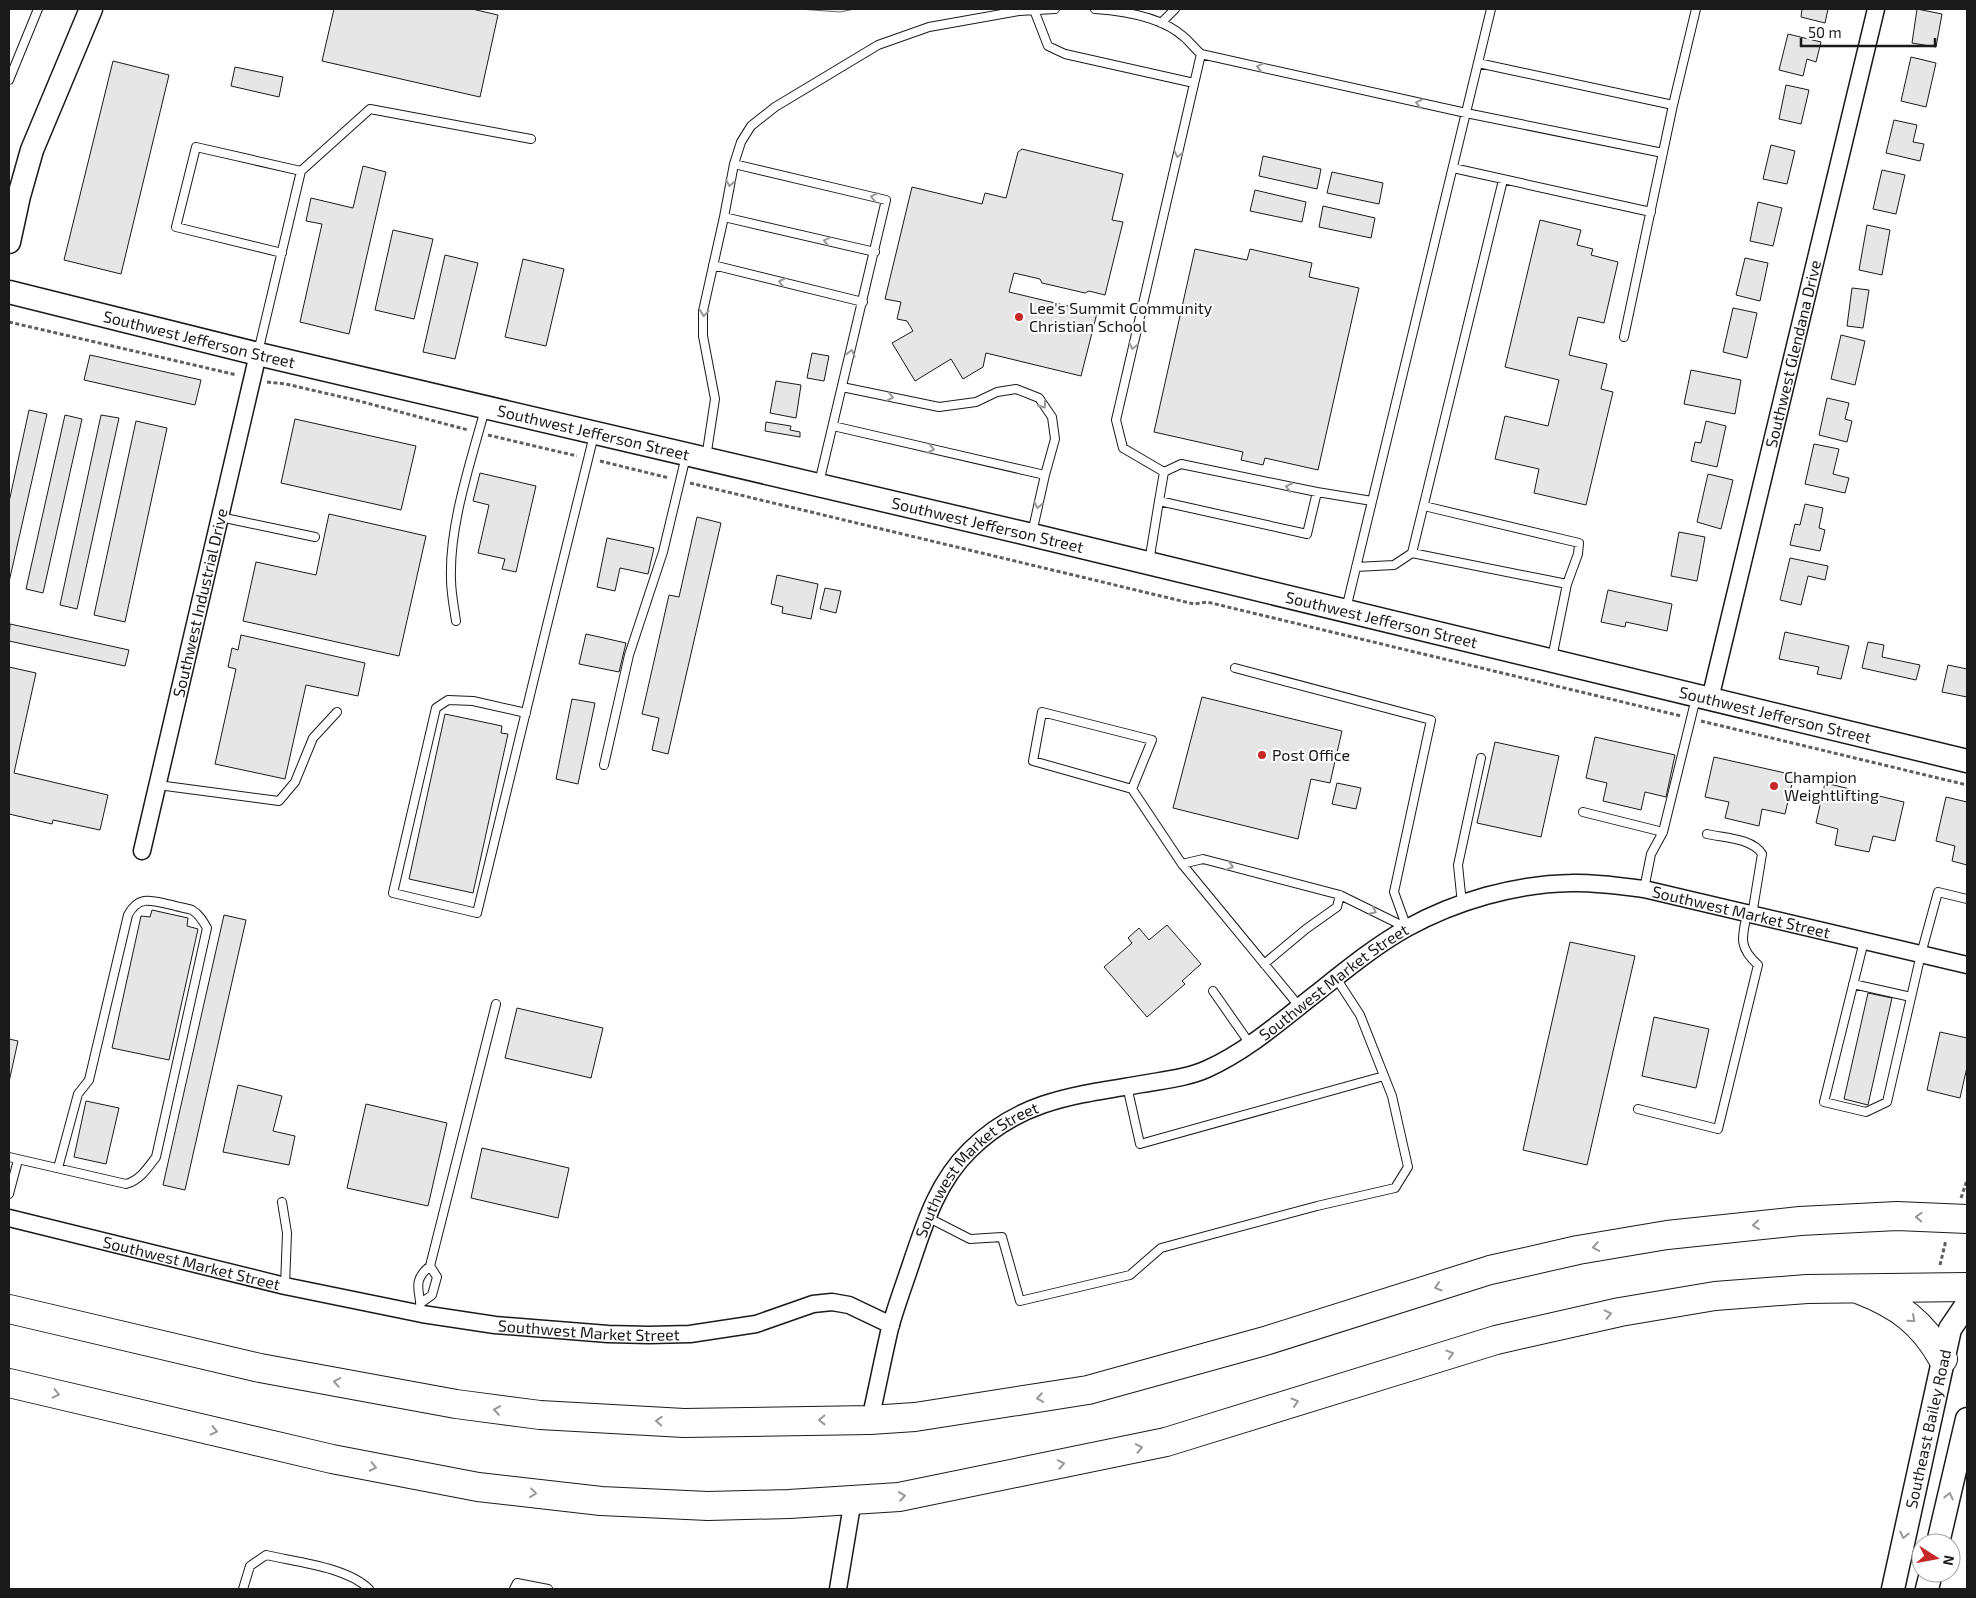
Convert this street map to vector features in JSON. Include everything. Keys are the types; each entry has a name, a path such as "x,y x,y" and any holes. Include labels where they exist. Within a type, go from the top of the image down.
{"highway":[{"path":"9,1309 260,1368 456,1404 521,1413 684,1423 870,1420 915,1417 1088,1390 1264,1341 1490,1270 1578,1250 1667,1235 1800,1221 1897,1216 1967,1219"},
{"path":"9,1383 332,1459 478,1487 601,1501 708,1506 789,1504 900,1497 1166,1442 1496,1340 1620,1312 1714,1296 1807,1289 1967,1287"},
{"path":"1854,1288 1874,1296 1903,1312 1924,1329 1943,1360"}],"street":[{"path":"9,242 32,150 91,9"},
{"name":"Southwest Glendana Drive","path":"1703,698 1876,9"},
{"name":"Southwest Jefferson Street","path":"9,292 258,354 1032,535 1967,761"},
{"name":"Southwest Industrial Drive","path":"142,851 258,354"},
{"name":"Southwest Market Street","path":"9,1218 285,1286 542,1330 648,1335 690,1334 756,1324 813,1304 832,1302 849,1305 891,1326 927,1217 937,1195 952,1170 971,1149 991,1132 1042,1103 1070,1096 1181,1078 1206,1069 1250,1044 1368,954 1407,928 1477,898 1540,885 1572,883 1607,884 1644,889 1967,965"},
{"name":"Southeast Bailey Road","path":"1894,1589 1950,1328 1967,1304"},
{"path":"870,1420 891,1326"},
{"path":"1940,1533 1967,1419"},
{"path":"838,1589 854,1499"}],"lane":[{"path":"9,80 38,9"},
{"path":"604,765 629,655 664,552 680,481 696,457 715,399 703,336 703,311 734,164 741,142 751,126 775,107 878,45 929,27 1019,11 1055,9"},
{"path":"1095,9 1119,11 1161,23 1183,36 1201,54 1466,113 1663,153"},
{"path":"1161,23 1175,9"},
{"path":"1345,611 1491,9"},
{"path":"1624,337 1673,105 1696,9"},
{"path":"1034,10 1048,46 1065,54 1194,83"},
{"path":"1164,472 1123,448 1116,420 1201,54"},
{"path":"1478,64 1673,105"},
{"path":"258,354 302,171 370,109 531,139"},
{"path":"282,252 176,228 196,146 302,171"},
{"path":"734,164 886,200 819,485"},
{"path":"1453,168 1651,212"},
{"path":"1356,567 1394,566 1412,553 1503,180"},
{"path":"724,217 875,252"},
{"path":"713,265 863,302"},
{"path":"842,387 939,407 976,402 997,392 1016,389 1039,398 1052,417 1055,439 1032,535"},
{"path":"456,621 451,578 454,540 464,486 485,407"},
{"path":"833,426 1045,475"},
{"path":"526,713 473,701 448,700 436,708 393,894 477,913 595,433"},
{"path":"1164,472 1181,464 1372,502"},
{"path":"1149,563 1164,472"},
{"path":"1159,502 1307,534 1317,492"},
{"path":"1424,506 1579,543 1578,554 1567,584 1552,661"},
{"path":"220,517 315,537"},
{"path":"1412,553 1567,584"},
{"path":"1236,668 1431,720 1394,892 1407,928"},
{"path":"1644,889 1651,854 1663,832 1692,719 1703,698"},
{"path":"158,785 279,801 295,782 313,738 337,712"},
{"path":"1132,789 1152,740 1042,712 1033,761 1132,789 1182,864 1299,1006"},
{"path":"1462,904 1458,865 1481,758"},
{"path":"1583,812 1663,832"},
{"path":"1638,1109 1718,1128 1758,965 1748,956 1742,938 1750,914 1762,854 1758,848 1745,842 1707,834"},
{"path":"1182,864 1203,859 1340,895 1407,928"},
{"path":"1864,941 1824,1102 1866,1112 1887,1102 1921,954 1938,892 1967,899"},
{"path":"1264,964 1337,907 1340,895"},
{"path":"9,1158 126,1184 136,1181 156,1157 208,928 202,918 192,910 150,900 142,901 133,906 128,915 88,1080 78,1094 58,1168"},
{"path":"927,1217 970,1239 1002,1237 1020,1301 1130,1275 1161,1248 1317,1206 1395,1188 1408,1167 1392,1096 1360,1015 1336,978"},
{"path":"1853,984 1911,997"},
{"path":"1213,991 1250,1044"},
{"path":"420,1308 417,1289 422,1273 430,1266 496,1004"},
{"path":"1127,1086 1140,1144 1384,1076"},
{"path":"9,1194 18,1160"},
{"path":"282,1202 287,1233 285,1286"},
{"path":"420,1308 432,1295 437,1277 430,1266"},
{"path":"242,1589 250,1566 266,1555 346,1574 362,1582 369,1589"},
{"path":"514,1589 517,1583 548,1589"}],"path":[{"path":"9,322 273,384 286,384 359,401 478,433 1194,604 1207,602 1967,785"}],"shaded area":[{"path":"799,9 855,9 840,12"}],"building":[{"path":"334,9 472,9 498,15 480,97 322,61"},
{"path":"1802,9 1828,9 1825,23 1801,17"},
{"path":"1917,9 1942,14 1936,47 1912,43"},
{"path":"1788,34 1821,42 1816,62 1807,59 1803,76 1779,70"},
{"path":"1911,57 1936,63 1926,107 1901,101"},
{"path":"113,61 169,75 121,274 64,260"},
{"path":"235,67 283,77 279,97 231,86"},
{"path":"1786,85 1809,90 1801,124 1779,119"},
{"path":"1894,120 1917,125 1913,142 1924,144 1920,161 1886,153"},
{"path":"1771,145 1795,151 1787,184 1763,179"},
{"path":"1022,149 1123,174 1112,220 1123,222 1105,295 1089,291 1085,293 1042,283 1040,279 1014,273 1009,292 1097,313 1081,376 986,353 983,367 963,379 951,359 915,381 892,343 913,331 907,321 897,319 901,302 885,299 912,187 982,204 985,193 1006,198 1018,152"},
{"path":"1263,156 1321,169 1317,189 1259,176"},
{"path":"363,166 386,172 349,334 300,322 322,224 306,221 311,198 353,208"},
{"path":"1882,170 1905,175 1896,214 1873,209"},
{"path":"1332,172 1383,183 1379,204 1327,193"},
{"path":"1255,190 1306,202 1302,222 1250,211"},
{"path":"1758,202 1782,208 1773,246 1750,241"},
{"path":"1323,206 1375,218 1371,238 1319,227"},
{"path":"1540,220 1581,230 1577,245 1593,249 1591,255 1618,262 1604,323 1578,317 1569,355 1607,364 1601,389 1613,392 1586,505 1534,493 1539,469 1495,459 1505,416 1548,426 1559,380 1505,367"},
{"path":"1867,225 1890,230 1882,275 1859,270"},
{"path":"393,230 433,239 414,319 375,310"},
{"path":"1195,249 1247,260 1250,249 1312,263 1309,277 1359,288 1318,470 1265,458 1263,465 1241,460 1243,452 1154,432"},
{"path":"445,255 478,263 455,359 423,352"},
{"path":"1745,258 1768,263 1760,301 1736,295"},
{"path":"523,259 564,269 546,346 505,337"},
{"path":"1852,288 1869,290 1863,328 1847,326"},
{"path":"1733,308 1757,313 1747,358 1723,352"},
{"path":"1841,335 1865,341 1855,385 1831,379"},
{"path":"812,353 829,356 824,381 807,378"},
{"path":"90,355 201,380 195,405 84,380"},
{"path":"1691,370 1741,380 1735,414 1684,404"},
{"path":"776,381 801,385 796,418 770,413"},
{"path":"1827,398 1849,403 1845,419 1852,421 1847,442 1819,435"},
{"path":"29,410 47,414 9,582 9,502"},
{"path":"65,415 82,419 43,593 26,589"},
{"path":"101,415 119,418 77,609 60,605"},
{"path":"295,419 416,446 401,510 281,483"},
{"path":"136,421 167,428 125,622 94,615"},
{"path":"1706,421 1726,426 1717,467 1691,461 1695,442 1701,443"},
{"path":"766,422 791,426 790,430 800,432 800,437 765,431"},
{"path":"1814,444 1839,449 1833,474 1849,478 1845,493 1805,484"},
{"path":"480,473 536,486 516,572 502,569 505,559 478,553 489,505 473,501"},
{"path":"1708,474 1733,480 1721,529 1697,522"},
{"path":"1805,504 1823,508 1819,528 1825,530 1820,551 1790,545 1795,524 1800,525"},
{"path":"329,514 426,536 399,656 243,621 256,562 316,575"},
{"path":"697,517 721,523 668,754 652,750 659,718 642,714 669,595 679,597"},
{"path":"1679,532 1705,537 1697,581 1671,576"},
{"path":"607,538 654,548 648,574 620,568 615,591 597,587"},
{"path":"1790,558 1828,566 1825,580 1808,576 1801,605 1780,600"},
{"path":"777,575 818,584 811,619 782,613 783,607 771,604"},
{"path":"825,588 841,591 836,613 820,609"},
{"path":"1608,590 1672,604 1667,631 1626,622 1625,627 1601,622"},
{"path":"10,624 129,650 125,666 9,641"},
{"path":"1785,632 1849,646 1841,679 1817,674 1819,667 1779,659"},
{"path":"586,634 626,643 619,672 579,664"},
{"path":"241,635 365,663 358,696 306,685 285,779 215,764 236,669 228,667 232,648 238,650"},
{"path":"1868,642 1884,645 1882,657 1920,665 1916,680 1862,668"},
{"path":"1948,665 1967,669 1967,697 1942,692"},
{"path":"9,667 36,673 14,773 108,795 100,830 53,820 52,824 9,814"},
{"name":"Post Office","path":"1202,697 1342,731 1330,783 1311,779 1298,839 1173,808"},
{"path":"572,699 595,703 578,784 556,779"},
{"path":"445,714 502,726 501,733 508,734 473,893 409,879"},
{"path":"1595,737 1675,755 1666,797 1645,792 1641,810 1603,801 1607,783 1586,778"},
{"path":"1495,742 1559,756 1541,837 1477,823"},
{"path":"1714,757 1794,775 1785,814 1762,809 1759,826 1725,818 1729,802 1705,797"},
{"path":"1337,783 1361,788 1356,809 1332,804"},
{"path":"1825,783 1904,802 1895,841 1873,836 1869,852 1835,845 1838,829 1816,823"},
{"path":"1946,797 1967,802 1967,865 1952,861 1955,846 1936,841"},
{"path":"152,910 188,918 187,926 198,929 169,1060 112,1048 141,916 150,917"},
{"path":"224,915 246,920 185,1190 163,1185"},
{"path":"1167,925 1201,964 1182,981 1185,984 1147,1017 1104,967 1132,943 1128,938 1139,928 1149,940"},
{"path":"1570,942 1635,956 1587,1165 1523,1150"},
{"path":"1868,993 1892,998 1868,1105 1844,1099"},
{"path":"517,1008 603,1028 591,1078 505,1058"},
{"path":"1654,1017 1709,1029 1696,1088 1642,1076"},
{"path":"1940,1032 1967,1038 1967,1067 1960,1098 1927,1090"},
{"path":"9,1039 18,1041 9,1082"},
{"path":"238,1085 282,1096 273,1131 295,1136 289,1165 223,1152"},
{"path":"86,1101 119,1108 106,1164 74,1157"},
{"path":"366,1104 447,1123 428,1206 347,1188"},
{"path":"482,1148 569,1168 558,1218 471,1198"}],"place":[{"name":"Lee's Summit Community Christian School","path":"1019,317"},
{"name":"Post Office","path":"1262,755"},
{"name":"Champion Weightlifting","path":"1774,786"}]}
